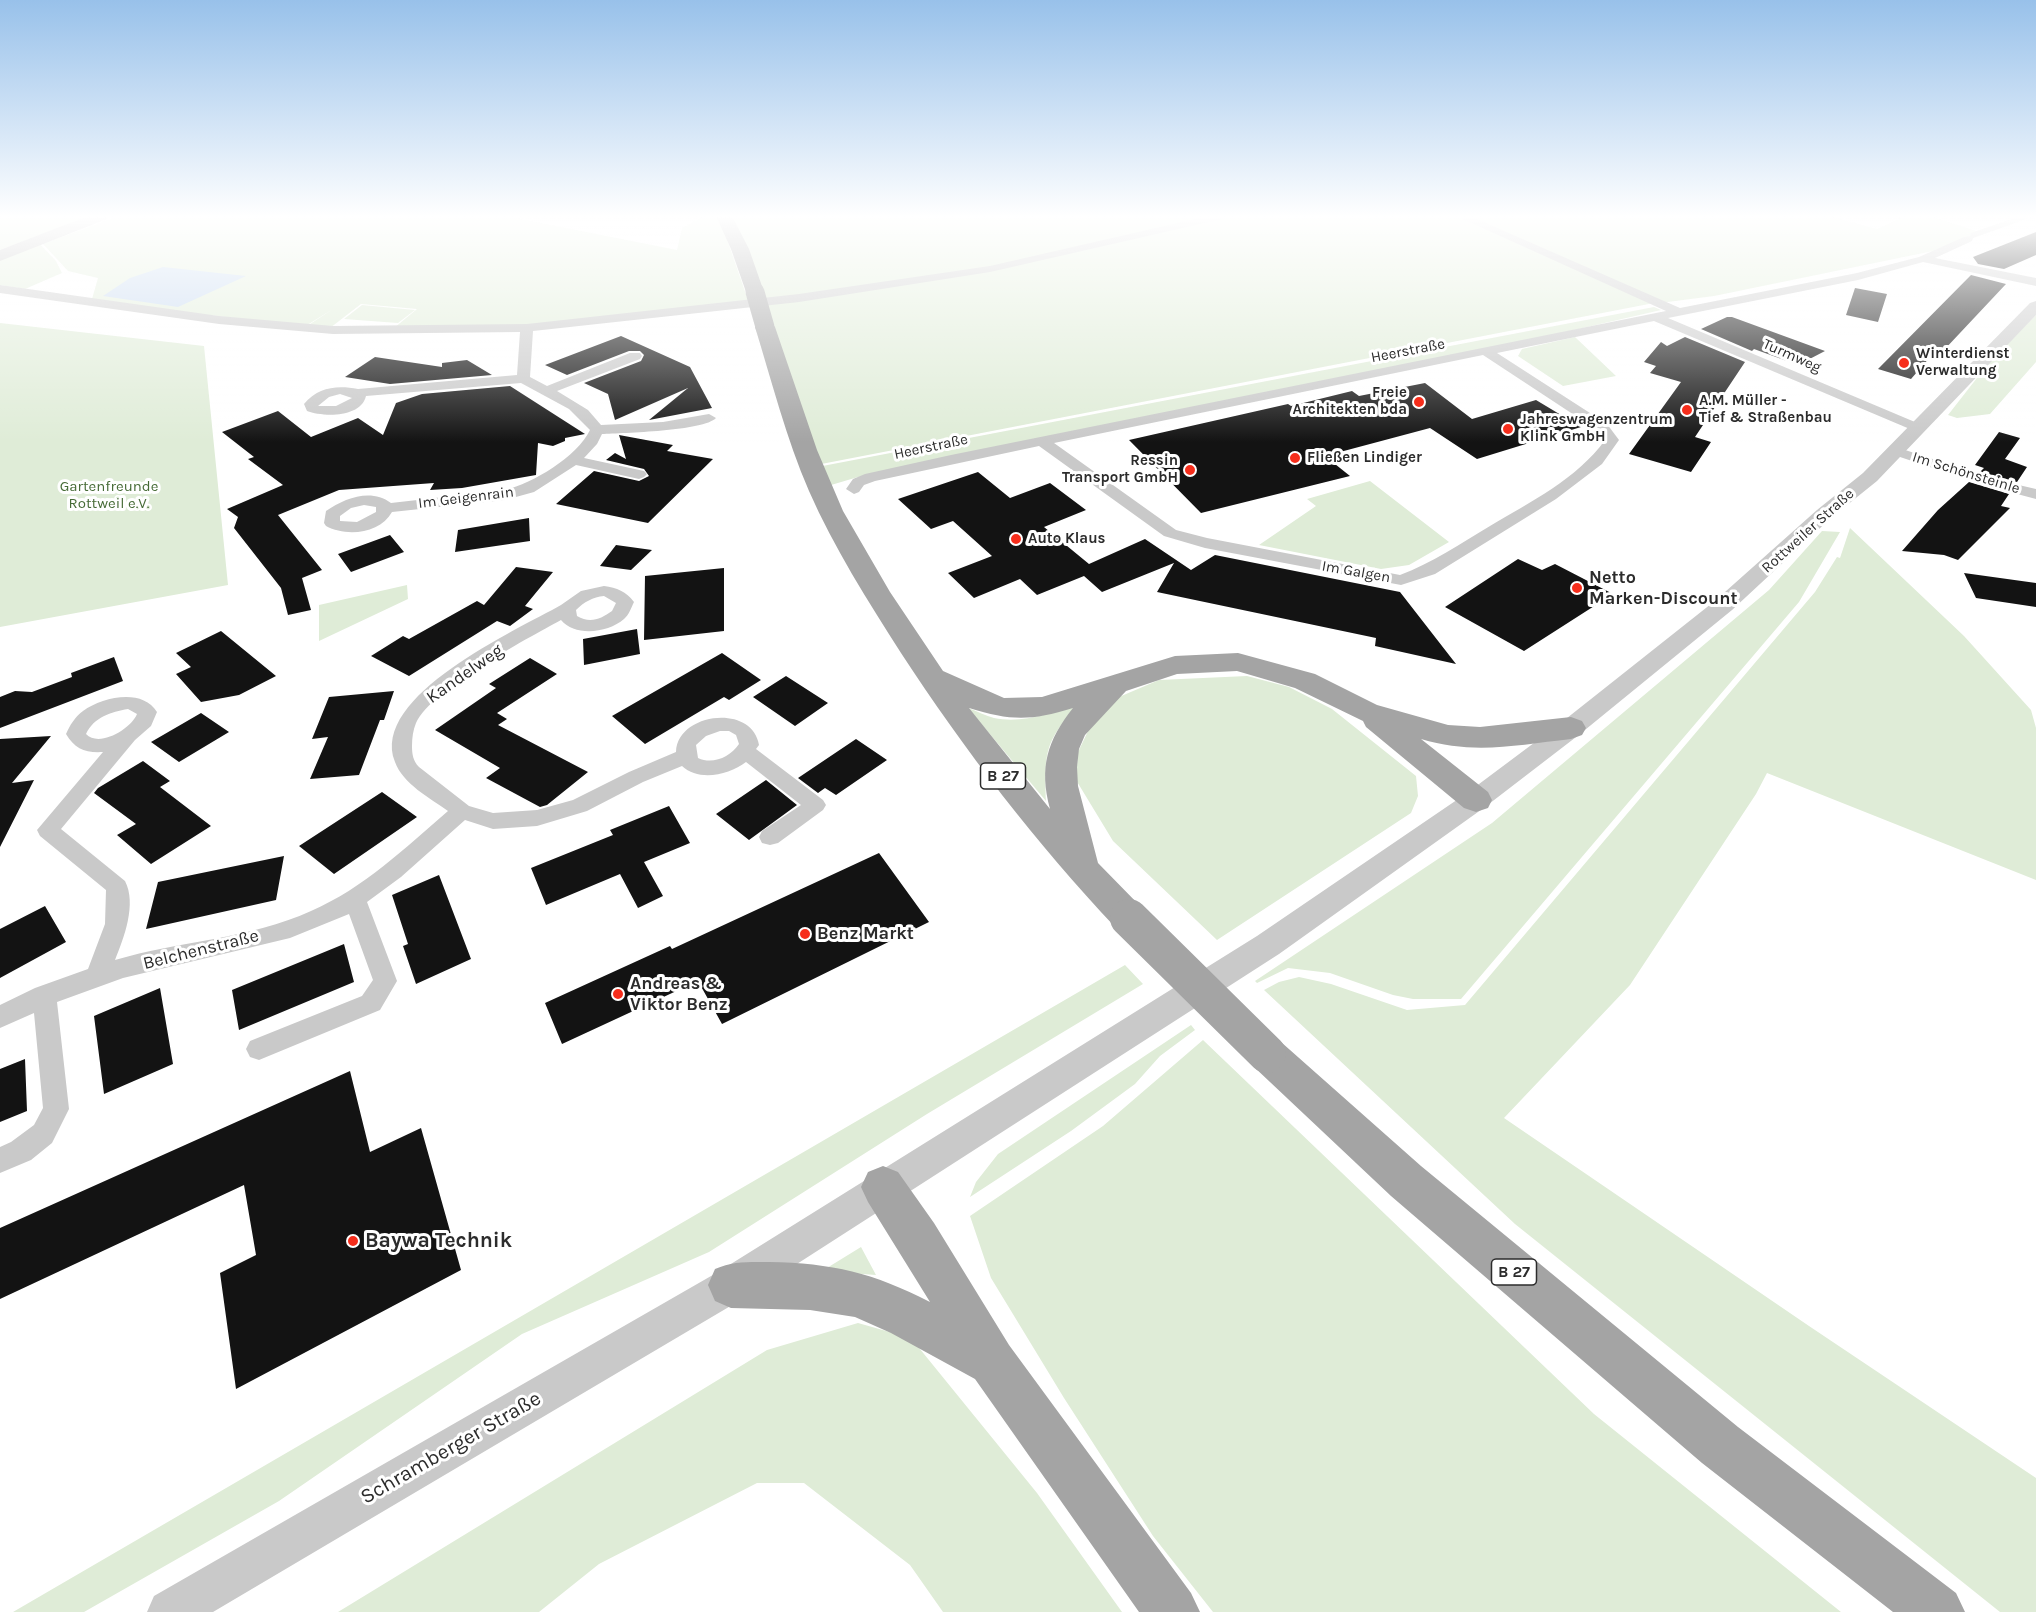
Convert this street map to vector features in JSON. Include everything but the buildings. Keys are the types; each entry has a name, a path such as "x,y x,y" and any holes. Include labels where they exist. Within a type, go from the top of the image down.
{"main road":[{"name":"B 27","path":"755,291 820,489 879,598 1008,783 1082,868 1129,918 1267,1054 1406,1181 1711,1437 1937,1612"},
{"path":"933,678 978,700 1003,708 1043,708 1174,665 1238,662 1305,681 1366,712 1448,735 1469,737 1571,728"},
{"path":"1082,868 1073,827 1060,788 1060,762 1066,741 1084,715 1120,682"},
{"path":"1366,712 1476,800"},
{"path":"883,1187 918,1239 992,1362 1172,1612"},
{"path":"731,1285 804,1287 854,1294 899,1313 992,1362"}],"street":[{"path":"16,291 219,320 333,330 527,328 842,291"},
{"path":"1631,291 1676,311"},
{"name":"Heerstraße","path":"854,489 858,482 870,477 1487,352 1676,311 1785,291"},
{"name":"Rottweiler Straße","path":"883,1187 1268,945 1476,800 1571,728 1737,594 1896,451 2036,306"},
{"name":"Turmweg","path":"1653,316 1917,428"},
{"path":"523,379 527,328"},
{"name":"Im Galgen","path":"1042,441 1170,532 1205,543 1401,580 1429,570 1550,496 1597,461 1612,440 1602,427 1487,352"},
{"path":"545,391 635,356"},
{"path":"358,393 523,379 567,402 592,421 597,430 663,426 709,418"},
{"name":"Im Geigenrain","path":"386,508 505,495 529,489 573,460 592,441 597,430"},
{"name":"Im Schönsteinle","path":"1896,451 1992,483 2036,494"},
{"path":"573,460 639,474"},
{"name":"Kandelweg","path":"462,810 408,768 401,749 407,720 428,696 468,668 567,609"},
{"path":"718,724 737,726 745,731 750,745 739,760 718,768 698,766 686,756 686,743 691,736 708,726 718,724"},
{"path":"98,975 117,924 117,887 48,830 127,737"},
{"path":"746,752 816,805 770,837"},
{"path":"462,810 493,820 537,818 580,806 636,777 686,756"},
{"name":"Belchenstraße","path":"0,1017 44,995 98,975 238,943 316,920 355,900 462,810"},
{"path":"259,1049 371,1003 385,981 355,900"},
{"path":"0,1160 21,1151 43,1134 56,1109 44,995"},
{"name":"Schramberger Straße","path":"170,1612 731,1285 883,1187"}],"green space":[{"path":"94,291 745,291 749,303 526,326 394,328 417,309 361,304 330,328 307,326 333,309 304,327 210,315 207,317 92,299"},
{"path":"750,291 828,291 754,302"},
{"path":"840,291 1628,291 1654,303 811,466 754,304"},
{"path":"1634,291 1737,291 1714,296 1660,303"},
{"path":"362,305 415,310 398,323 344,319"},
{"path":"1654,307 1661,310 1483,351 858,477 821,488 812,468"},
{"path":"2036,315 2036,362 1990,414 1957,418 1948,415 1991,360"},
{"name":"Gartenfreunde Rottweil e.V.","path":"0,323 204,346 228,585 0,627"},
{"path":"1575,337 1616,376 1563,386 1518,356 1522,349"},
{"path":"1370,481 1449,542 1409,565 1381,569 1259,545 1316,506 1307,499"},
{"path":"1850,528 1964,636 2031,710 2036,728 2036,880 1767,773 1756,794 1630,985 1504,1118 2036,1478 2036,1612 2000,1612 1515,1224 1264,990 1279,982 1299,977 1331,984 1407,1010 1465,1005 1815,592 1837,557 1840,558"},
{"path":"1822,531 1840,532 1799,602 1461,999 1413,999 1393,995 1330,973 1288,968 1257,983 1255,981 1492,823 1769,590"},
{"path":"407,585 408,599 319,641 319,605"},
{"path":"1247,676 1289,687 1332,709 1416,776 1418,796 1411,813 1217,940 1113,841 1076,780 1078,752 1091,725 1119,697 1159,680"},
{"path":"1077,705 1052,739 1047,759 1046,801 968,708 994,718 1015,720 1036,717"},
{"path":"1125,965 1143,984 927,1114 709,1252 522,1334 279,1501 84,1612 13,1612"},
{"path":"1191,1025 1195,1030 1160,1056 1135,1084 1071,1131 970,1197 976,1182 998,1154"},
{"path":"1203,1040 1594,1414 1841,1612 1213,1612 1153,1536 1064,1398 991,1278 970,1216 1103,1126"},
{"path":"861,1247 876,1275 822,1271"},
{"path":"858,1323 911,1338 1037,1493 1122,1612 943,1612 910,1565 804,1483 757,1483 599,1564 539,1612 338,1612 767,1350"}],"water":[{"path":"110,291 213,291 178,307 103,296"}],"place":[{"name":"Winterdienst Verwaltung","path":"1904,363"},
{"name":"Freie Architekten bda","path":"1419,402"},
{"name":"A.M. Müller - Tief & Straßenbau","path":"1687,410"},
{"name":"Jahreswagenzentrum Klink GmbH","path":"1508,429"},
{"name":"Fließen Lindiger","path":"1295,458"},
{"name":"Ressin Transport GmbH","path":"1190,470"},
{"name":"Auto Klaus","path":"1016,539"},
{"name":"Netto Marken-Discount","path":"1577,588"},
{"name":"Benz Markt","path":"805,934"},
{"name":"Andreas & Viktor Benz","path":"618,994"},
{"name":"Baywa Technik","path":"353,1241"}]}
